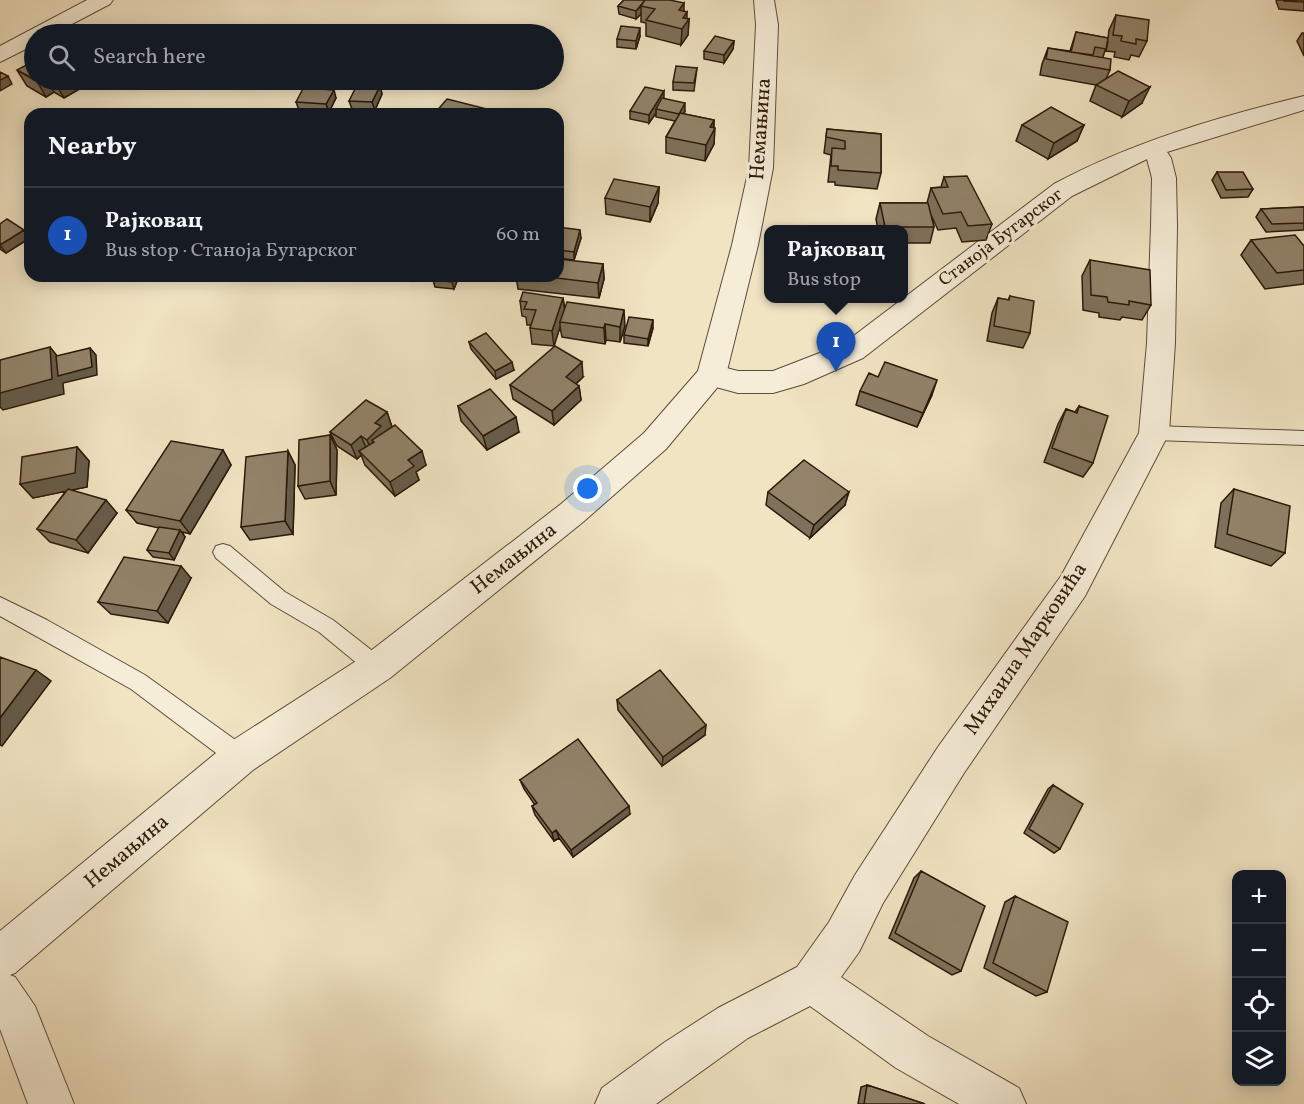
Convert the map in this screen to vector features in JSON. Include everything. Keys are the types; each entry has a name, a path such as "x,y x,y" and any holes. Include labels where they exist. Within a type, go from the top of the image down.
{"street":[{"path":"57,24 103,0"},
{"name":"Немањина","path":"0,958 240,757 377,666 572,513 654,441 711,375 746,245 761,168 767,25 764,0"},
{"path":"0,55 24,42"},
{"name":"Станоја Бугарског","path":"711,375 738,382 773,382 794,376 853,351 1063,190 1087,176 1152,148 1304,103"},
{"name":"Михаила Марковића","path":"618,1104 734,1023 812,982 844,937 869,890 951,760 1072,586 1154,434 1161,343 1164,178 1159,158 1152,148"},
{"path":"812,982 912,1052 1003,1104"},
{"path":"0,992 20,1021 51,1104"}],"lane":[{"path":"1154,434 1304,438"},
{"path":"223,552 278,598 326,626 377,666"},
{"path":"0,606 138,682 240,757"}],"building":[{"path":"624,0 645,0 636,11 618,6"},
{"path":"645,0 670,0 684,3 679,10 687,12 683,18 689,19 682,29 646,20 655,9 641,6"},
{"path":"1304,0 1304,2 1284,1"},
{"path":"1116,15 1149,20 1147,41 1136,39 1136,44 1121,41 1122,36 1113,35"},
{"path":"621,26 640,28 636,41 617,39"},
{"path":"1076,32 1108,38 1106,49 1095,47 1093,55 1071,52"},
{"path":"715,36 734,41 724,55 704,51"},
{"path":"1048,48 1111,59 1110,70 1046,59"},
{"path":"24,66 24,74 17,70"},
{"path":"676,66 697,68 694,83 673,82"},
{"path":"1118,71 1150,87 1129,101 1096,85"},
{"path":"0,72 8,76 0,80"},
{"path":"645,87 664,91 649,115 630,111"},
{"path":"302,90 334,90 326,104 296,102"},
{"path":"354,90 378,90 372,102 349,101"},
{"path":"662,98 685,103 679,114 656,109"},
{"path":"447,99 483,108 439,108"},
{"path":"1051,107 1084,125 1054,143 1022,125"},
{"path":"680,113 714,120 710,127 715,128 706,145 666,137"},
{"path":"827,129 881,134 881,173 838,170 838,166 831,166 832,148 845,149 845,141 826,137"},
{"path":"1217,172 1243,172 1253,189 1226,190"},
{"path":"967,176 992,224 968,226 961,212 943,214 931,188 948,187 944,177"},
{"path":"614,179 659,187 650,207 605,198"},
{"path":"880,203 928,203 934,227 908,227 908,225 885,225"},
{"path":"1304,207 1304,223 1272,224 1261,209"},
{"path":"7,219 24,230 0,245 0,224"},
{"path":"564,228 580,230 574,252 564,251"},
{"path":"1295,235 1304,246 1304,270 1277,273 1251,240"},
{"path":"564,260 603,264 598,283 564,279"},
{"path":"1090,260 1150,270 1151,305 1129,301 1129,305 1108,302 1107,297 1091,295"},
{"path":"523,292 563,298 552,331 530,328 536,310 524,309 527,302 520,301"},
{"path":"1010,296 1034,301 1030,333 994,326 998,298 1009,300"},
{"path":"567,302 624,310 620,327 605,324 604,328 560,322"},
{"path":"629,317 653,320 648,339 624,335"},
{"path":"486,333 512,362 495,371 469,342"},
{"path":"555,346 582,362 566,377 579,386 552,411 510,385"},
{"path":"50,347 52,379 0,393 0,360"},
{"path":"90,348 92,367 58,376 56,356"},
{"path":"885,362 937,380 923,413 860,391 869,373 878,377"},
{"path":"490,389 516,417 483,436 458,406"},
{"path":"366,400 387,412 375,423 381,426 367,440 361,436 351,445 330,432"},
{"path":"1079,406 1108,416 1093,463 1052,448 1066,409 1077,413"},
{"path":"395,425 422,451 408,460 414,466 390,482 359,451"},
{"path":"330,435 330,481 298,486 299,440"},
{"path":"171,441 223,450 180,521 126,510"},
{"path":"77,447 75,473 20,484 22,457"},
{"path":"288,451 285,521 241,527 246,457"},
{"path":"804,460 849,492 814,525 768,492"},
{"path":"68,489 106,500 76,540 37,529"},
{"path":"1234,489 1290,506 1285,553 1227,534"},
{"path":"159,527 180,530 169,553 147,550"},
{"path":"124,557 181,566 157,611 98,602"},
{"path":"0,657 36,670 0,718"},
{"path":"660,670 706,725 663,757 617,700"},
{"path":"578,739 629,806 571,850 556,830 552,833 532,806 537,803 520,780"},
{"path":"1053,785 1083,804 1060,849 1029,829"},
{"path":"921,871 985,906 961,971 895,933"},
{"path":"1015,896 1068,922 1047,992 993,963"},
{"path":"867,1085 925,1104 864,1104"}],"place":[{"name":"Рајковац","path":"836,372"}]}
